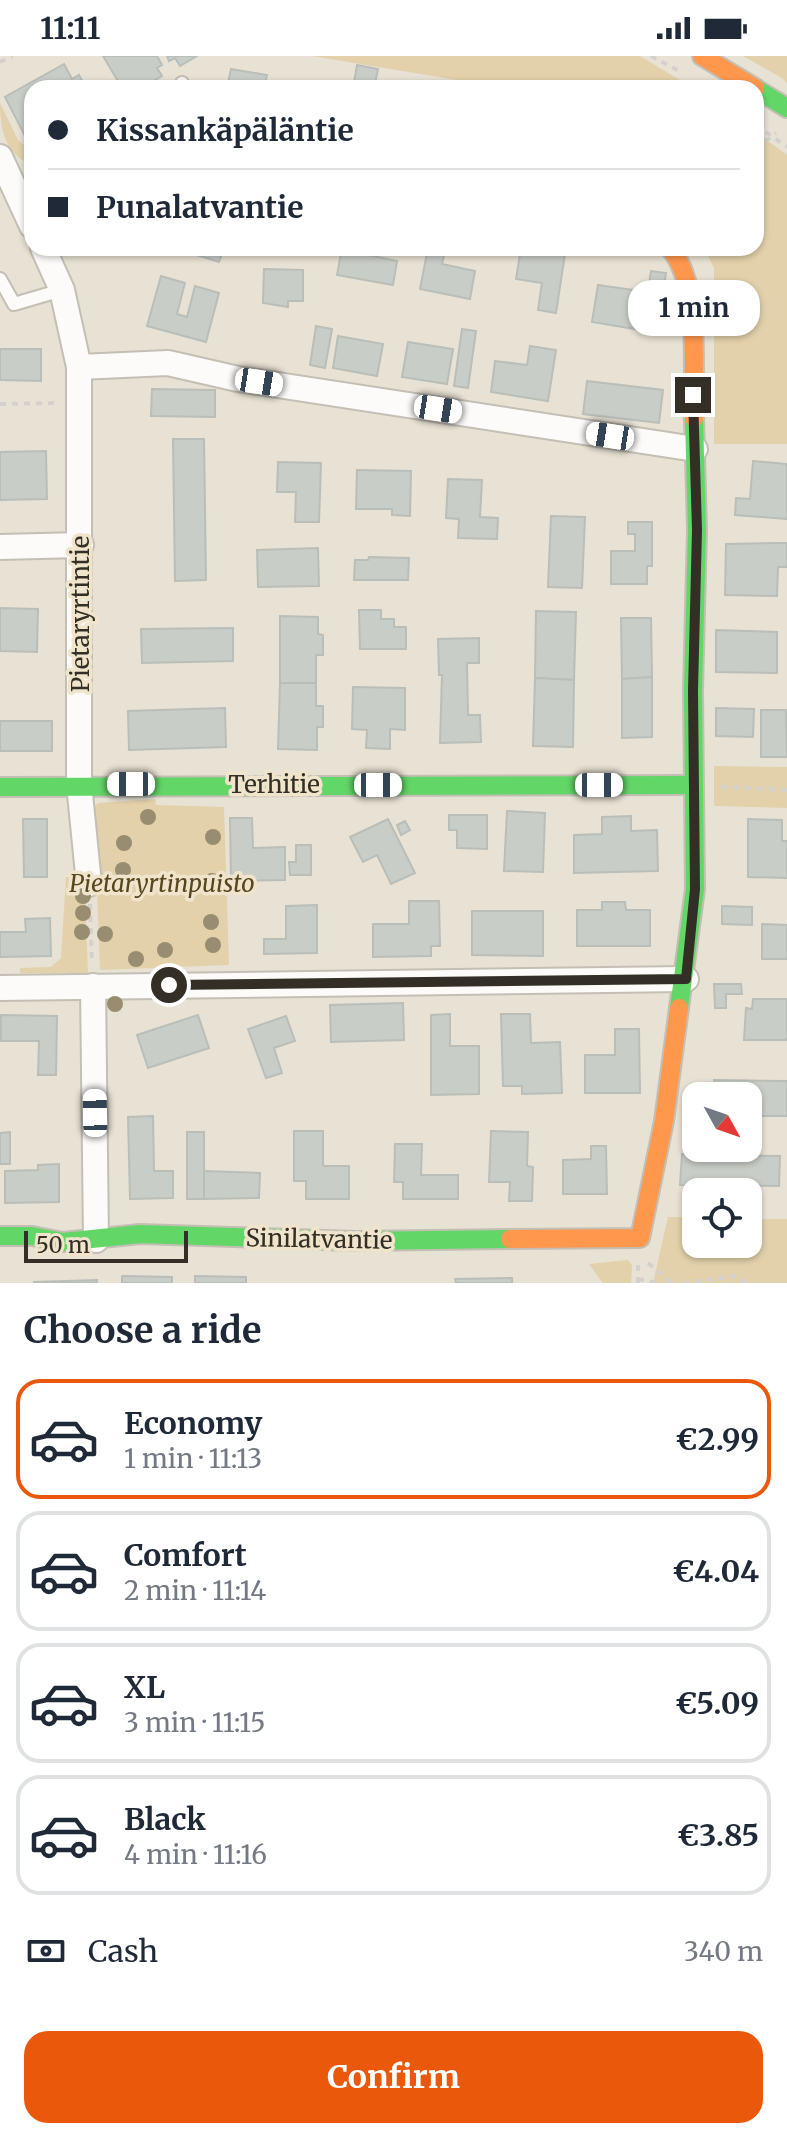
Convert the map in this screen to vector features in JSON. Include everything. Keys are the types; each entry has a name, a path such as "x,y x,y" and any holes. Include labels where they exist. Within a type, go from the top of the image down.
{"street":[{"path":"702,56 742,80"},
{"path":"764,94 787,108"},
{"path":"9,170 24,207"},
{"name":"Pietaryrtintie","path":"47,256 62,290 79,367 82,403 79,784 89,884"},
{"path":"0,988 686,979 695,889 695,449 690,289 677,256"},
{"path":"79,367 168,363 248,381 695,449"},
{"path":"0,547 81,545"},
{"name":"Terhitie","path":"0,787 79,784 693,785"},
{"name":"Sinilatvantie","path":"0,1236 32,1236 63,1242 140,1234 354,1241 640,1238 664,1121 686,979"},
{"path":"93,986 96,1240"}],"lane":[{"path":"0,279 14,304 62,290"}],"path":[{"path":"0,62 13,56"},
{"path":"764,142 779,129"},
{"path":"764,130 787,147"},
{"path":"0,404 82,403"},
{"path":"693,785 787,790"},
{"path":"89,884 93,986"},
{"path":"644,1259 672,1283"},
{"path":"683,1283 735,1276 748,1283"},
{"path":"638,1279 657,1283"}],"green space":[{"path":"312,56 640,56 680,80 457,80"},
{"path":"743,56 787,56 787,83 782,78"},
{"path":"0,103 18,140 24,145 24,161 10,147 1,122"},
{"path":"764,138 787,155 787,444 714,444 714,268 708,256 764,256"},
{"path":"714,766 787,767 787,808 714,806"},
{"name":"Pietaryrtinpuisto","path":"155,799 156,805 224,807 229,965 100,970 94,807 98,803"},
{"path":"66,877 84,877 88,973 20,973 20,968 51,967 61,958"},
{"path":"668,1217 682,1217 682,1258 762,1258 762,1219 787,1219 787,1283 653,1283"},
{"path":"628,1260 632,1265 631,1283 603,1283 589,1264"}],"building":[{"path":"103,56 157,56 162,65 157,68 162,76 155,80 117,80"},
{"path":"167,56 197,56 180,66 175,58 169,61"},
{"path":"64,64 72,79 79,75 82,80 35,80"},
{"path":"357,65 378,69 376,80 354,80"},
{"path":"231,69 267,75 266,80 229,80"},
{"path":"24,86 24,134 5,97"},
{"path":"200,256 221,256 219,262"},
{"path":"341,256 373,256 397,261 393,285 337,275"},
{"path":"426,256 444,256 442,264 475,271 470,299 420,289"},
{"path":"520,256 565,256 556,313 538,310 542,283 516,279"},
{"path":"264,269 303,270 303,301 288,301 288,307 263,303"},
{"path":"651,271 666,273 658,323 643,321"},
{"path":"161,276 185,283 177,314 187,317 195,286 219,293 206,342 147,326"},
{"path":"598,285 641,291 635,329 592,322"},
{"path":"316,326 332,329 325,368 310,365"},
{"path":"462,329 476,331 468,388 454,386"},
{"path":"338,336 383,344 377,376 333,368"},
{"path":"408,342 453,349 447,384 402,377"},
{"path":"530,346 556,350 548,401 491,392 495,361 527,365"},
{"path":"0,349 41,349 41,381 0,380"},
{"path":"587,381 663,390 659,423 583,414"},
{"path":"152,389 215,390 215,417 151,416"},
{"path":"173,439 204,439 206,580 175,581"},
{"path":"46,451 47,499 0,500 0,452"},
{"path":"753,461 787,464 787,519 735,515 736,498 750,499"},
{"path":"278,462 321,463 319,522 295,522 296,492 277,492"},
{"path":"357,470 411,471 410,516 392,515 392,509 356,509"},
{"path":"448,479 482,480 480,517 498,518 497,539 458,538 459,519 446,518"},
{"path":"551,516 585,517 582,588 548,587"},
{"path":"628,522 652,522 652,566 647,566 647,584 611,584 611,551 635,551 635,534 628,534"},
{"path":"787,543 787,567 778,567 777,596 725,595 726,544"},
{"path":"318,548 319,586 258,587 257,550"},
{"path":"369,557 409,558 408,580 354,580 355,560 368,560"},
{"path":"0,608 38,609 37,652 0,651"},
{"path":"359,610 381,610 381,619 394,619 394,627 406,627 406,649 360,649"},
{"path":"536,611 576,612 574,680 535,678"},
{"path":"280,616 318,617 318,634 323,635 323,655 316,655 316,683 280,683"},
{"path":"621,618 651,618 652,677 622,679"},
{"path":"233,628 233,661 142,663 141,629"},
{"path":"716,630 777,632 777,673 716,672"},
{"path":"479,638 479,663 467,663 468,715 480,715 481,742 440,743 442,675 439,675 438,639"},
{"path":"652,677 652,737 622,738 622,679"},
{"path":"535,678 574,680 573,747 533,746"},
{"path":"280,683 316,683 316,706 323,706 323,727 317,727 317,750 278,749"},
{"path":"353,687 405,688 405,730 390,729 390,749 366,748 367,730 352,729"},
{"path":"225,708 226,747 129,750 128,711"},
{"path":"716,708 754,709 753,737 716,736"},
{"path":"761,710 786,710 787,757 761,757"},
{"path":"0,721 52,721 52,751 0,751"},
{"path":"507,811 545,813 543,872 504,871"},
{"path":"449,815 487,815 487,849 457,848 457,830 449,830"},
{"path":"631,816 631,831 657,830 658,871 574,873 574,835 602,834 602,817"},
{"path":"230,818 252,818 253,848 285,847 285,880 231,881"},
{"path":"23,819 47,819 47,877 24,877"},
{"path":"388,819 415,873 391,884 377,855 363,862 350,837"},
{"path":"748,819 782,820 782,841 787,841 787,878 748,877"},
{"path":"405,821 410,830 401,835 397,825"},
{"path":"296,845 311,845 311,875 290,875 289,862 296,862"},
{"path":"409,901 439,901 440,946 431,946 431,956 373,957 373,924 409,924"},
{"path":"602,902 625,902 626,910 650,910 650,946 577,946 577,910 602,910"},
{"path":"317,905 317,953 264,954 264,939 286,939 286,906"},
{"path":"722,906 752,907 752,925 722,924"},
{"path":"472,911 543,911 543,956 472,955"},
{"path":"50,918 51,956 0,957 0,932 26,932 25,919"},
{"path":"762,924 787,925 787,959 762,959"},
{"path":"714,984 741,984 742,994 726,994 726,1008 715,1008"},
{"path":"753,999 787,999 787,1040 744,1040 746,1008 752,1009"},
{"path":"403,1003 404,1040 331,1042 330,1005"},
{"path":"450,1014 450,1046 479,1046 479,1094 431,1095 431,1015"},
{"path":"501,1014 530,1014 531,1043 560,1042 562,1093 522,1094 522,1086 503,1086"},
{"path":"1,1015 57,1016 56,1075 38,1075 39,1041 1,1041"},
{"path":"198,1015 209,1048 148,1068 137,1035"},
{"path":"286,1016 295,1041 274,1048 282,1073 266,1078 248,1029"},
{"path":"615,1029 639,1029 640,1093 585,1093 585,1055 615,1055"},
{"path":"787,1081 787,1116 762,1116 762,1082 714,1082"},
{"path":"153,1116 154,1171 173,1171 173,1198 130,1199 128,1117"},
{"path":"294,1131 323,1131 323,1166 349,1166 349,1199 306,1199 306,1181 294,1181"},
{"path":"491,1131 528,1132 527,1166 533,1167 532,1201 509,1201 510,1182 489,1182"},
{"path":"10,1132 10,1164 0,1164 0,1133"},
{"path":"187,1132 204,1132 204,1199 187,1199"},
{"path":"395,1144 422,1144 421,1175 458,1175 458,1199 403,1199 403,1182 394,1182"},
{"path":"591,1146 606,1146 607,1194 563,1194 563,1160 591,1159"},
{"path":"682,1154 682,1162 762,1162 762,1156 780,1156 779,1186 762,1186 762,1178 682,1178 680,1185"},
{"path":"59,1164 59,1202 5,1203 5,1171 38,1170 38,1165"},
{"path":"204,1171 260,1173 259,1198 204,1199"},
{"path":"122,1276 172,1277 172,1283 122,1283"},
{"path":"195,1276 246,1277 246,1283 195,1283"},
{"path":"512,1278 512,1283 456,1283 455,1279"},
{"path":"97,1280 97,1283 34,1283 34,1282"}],"traffic: fast":[{"path":"764,94 787,108"},
{"path":"679,1008 695,889 693,690 697,530 694,418"},
{"path":"0,787 693,785"},
{"path":"0,1236 32,1236 63,1242 140,1234 354,1241 510,1239"}],"traffic: slow":[{"path":"702,56 742,80"},
{"path":"675,256 687,284 691,306 694,418"},
{"path":"510,1239 640,1238 664,1121 679,1008"}],"route":[{"path":"169,985 686,979 695,889 693,690 697,530 693,395"}]}
